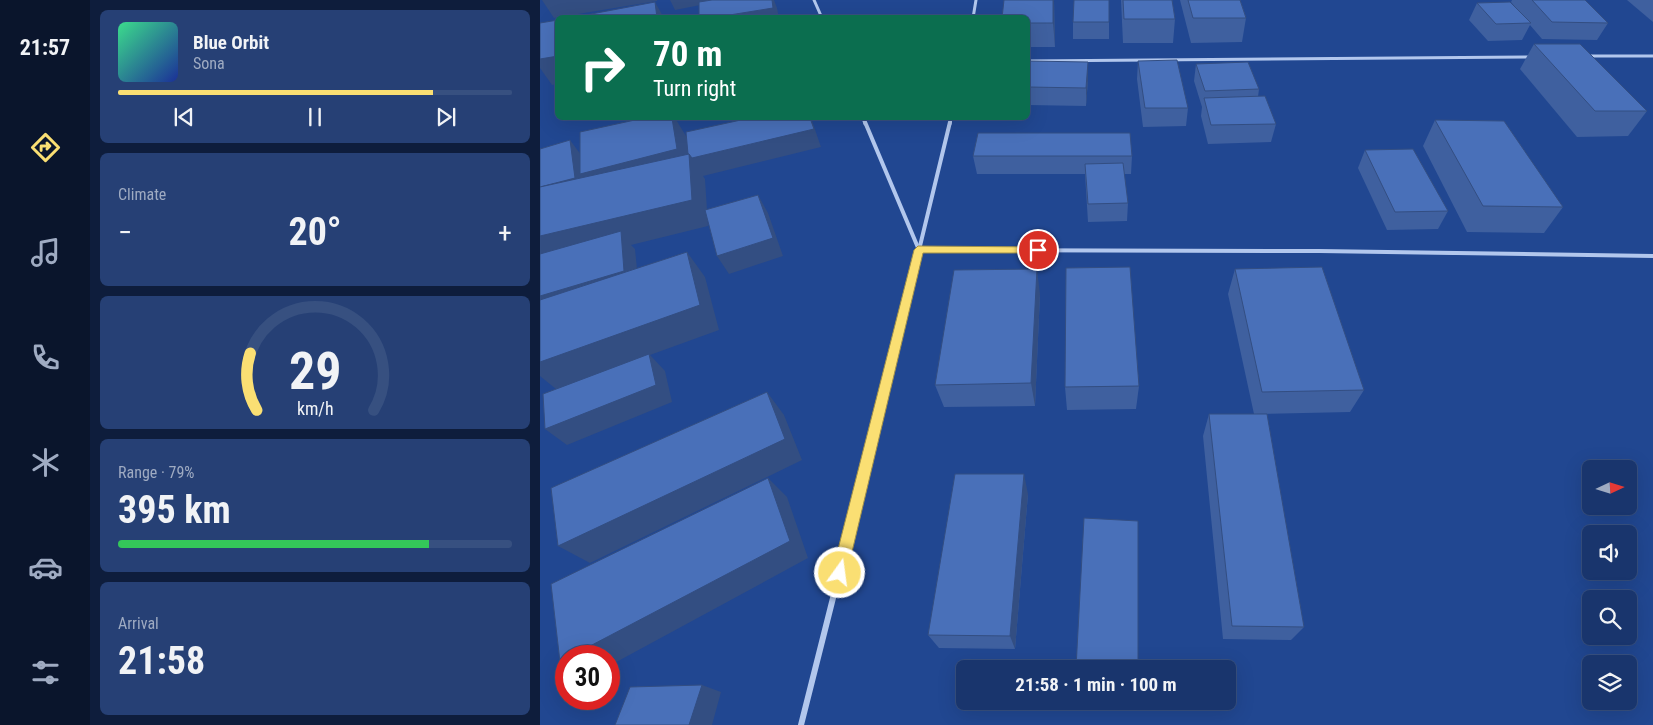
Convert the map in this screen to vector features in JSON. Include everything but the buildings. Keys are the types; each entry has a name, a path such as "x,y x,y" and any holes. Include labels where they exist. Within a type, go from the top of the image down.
{"street":[{"path":"814,0 821,15"},
{"path":"974,15 976,0"},
{"path":"1584,56 1653,56"},
{"path":"1030,60 1534,57"},
{"path":"864,120 918,250"},
{"path":"801,725 950,120"},
{"path":"918,250 1308,251 1653,256"}],"route":[{"path":"840,573 918,250 1038,250"}]}
